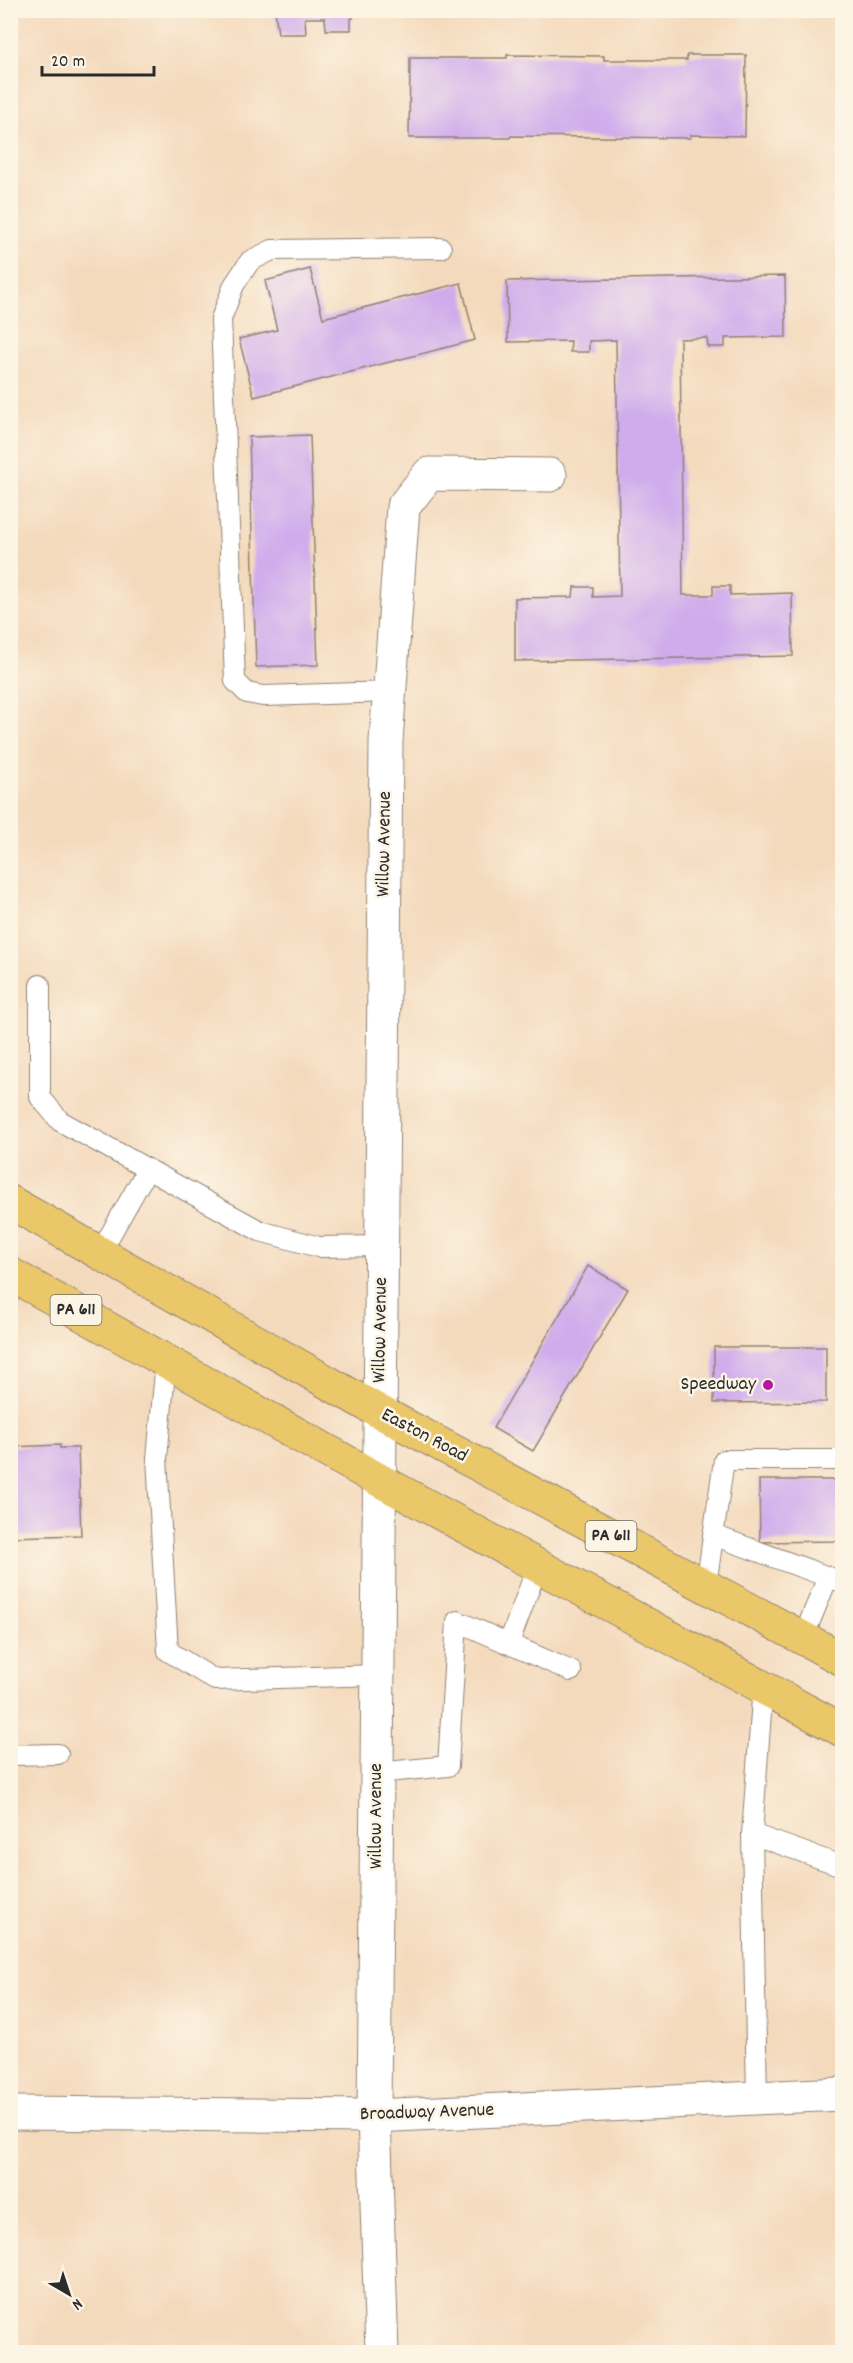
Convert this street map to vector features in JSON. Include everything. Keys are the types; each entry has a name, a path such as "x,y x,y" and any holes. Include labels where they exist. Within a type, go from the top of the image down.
{"highway":[{"name":"Easton Road","path":"10,1202 380,1412 843,1659"},
{"name":"PA 611","path":"10,1274 380,1480 843,1730"}],"street":[{"name":"Willow Avenue","path":"382,2352 374,2116 386,741 403,507 429,474 550,475"},
{"name":"Broadway Avenue","path":"10,2113 374,2116 843,2094"}],"lane":[{"path":"390,692 263,696 247,693 235,681 221,319 234,285 250,261 272,250 441,248"},
{"path":"40,985 40,1097 60,1121 260,1232 319,1247 382,1246"},
{"path":"100,1253 147,1170"},
{"path":"166,1361 157,1458 168,1651 215,1680 378,1675"},
{"path":"706,1586 724,1460 843,1460"},
{"path":"713,1535 835,1580 803,1638"},
{"path":"509,1643 538,1565"},
{"path":"377,1773 448,1766 457,1621 572,1671"},
{"path":"757,2098 752,1834 763,1686"},
{"path":"10,1755 58,1754"},
{"path":"752,1834 843,1866"}],"building":[{"path":"275,10 353,10 351,30 326,30 325,18 305,18 306,34 278,34"},
{"path":"507,55 604,56 604,60 687,60 687,55 746,55 745,136 409,138 410,58 507,58"},
{"path":"310,269 323,318 461,283 475,340 254,397 239,339 277,330 265,281"},
{"path":"785,276 786,337 725,338 725,347 708,347 707,338 680,339 683,595 713,595 713,586 730,586 730,595 792,593 793,656 515,661 515,598 573,597 574,587 593,587 593,597 620,596 616,340 589,341 589,352 570,352 571,341 508,342 507,281"},
{"path":"310,435 318,665 256,667 249,437"},
{"path":"588,1266 628,1289 533,1451 493,1428"},
{"path":"714,1347 826,1347 826,1402 714,1403"},
{"path":"60,1445 60,1448 78,1448 81,1535 10,1537 10,1447"},
{"path":"759,1480 842,1480 842,1541 760,1542"}],"place":[{"name":"Speedway","path":"768,1385"}]}
